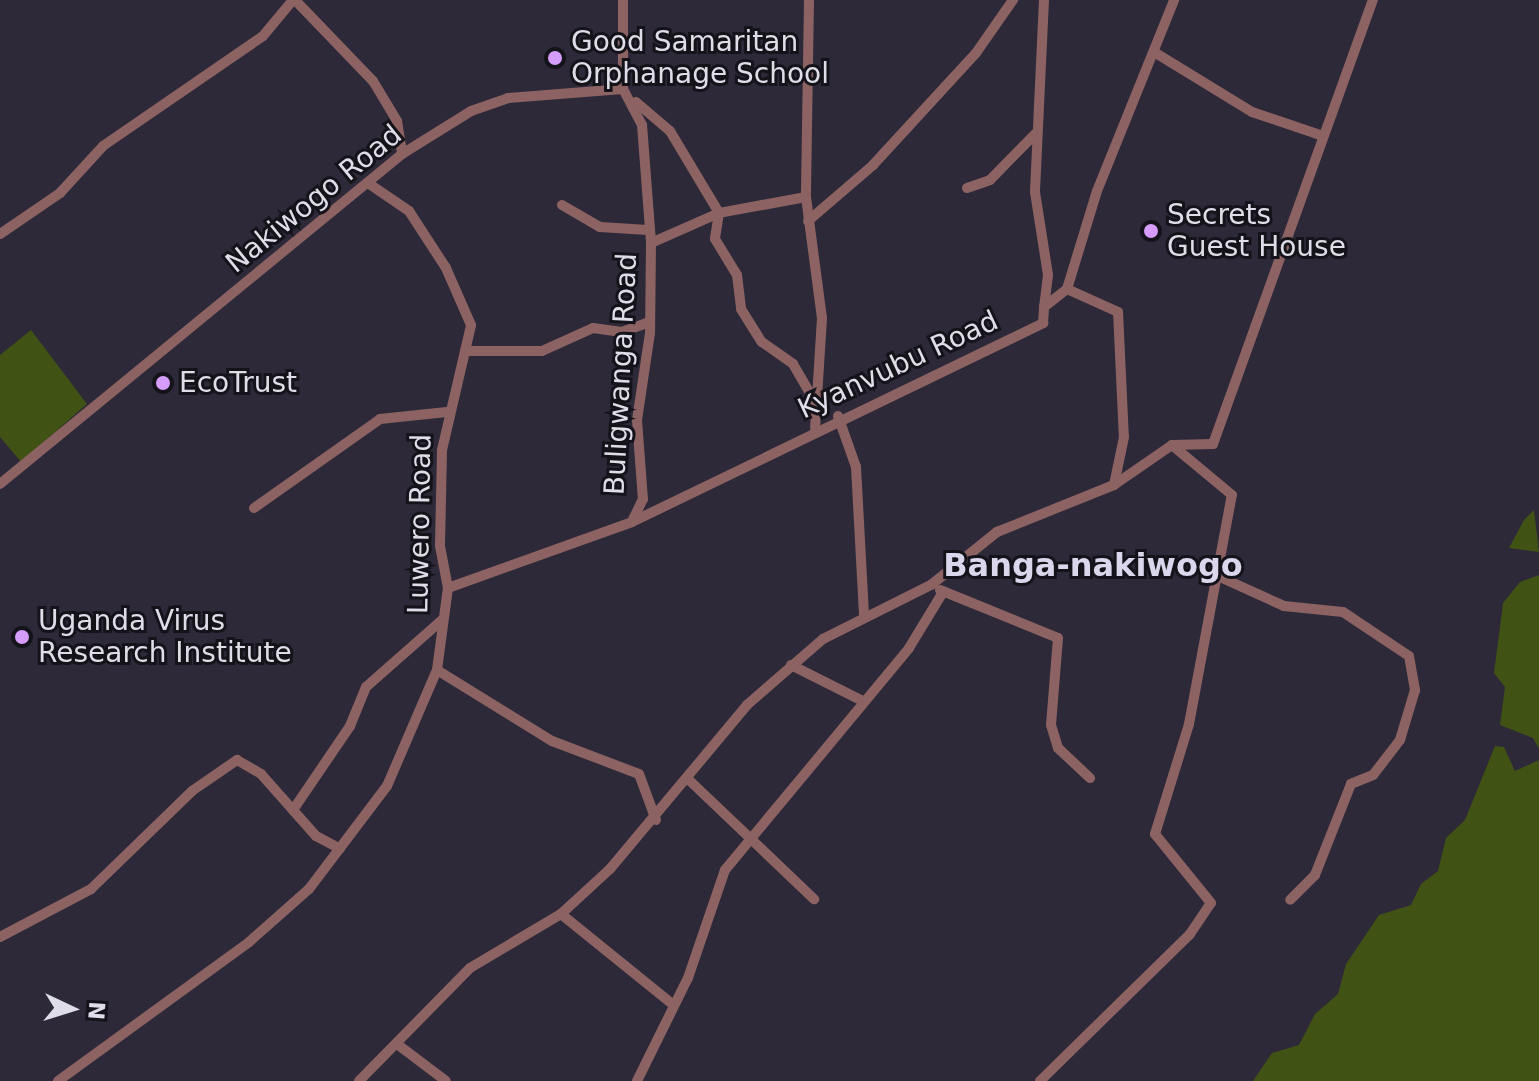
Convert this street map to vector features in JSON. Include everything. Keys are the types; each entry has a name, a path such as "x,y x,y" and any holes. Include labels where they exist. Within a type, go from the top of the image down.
{"street":[{"path":"0,234 60,193 103,146 263,36 294,0 373,81 397,121 402,154"},
{"path":"623,0 623,89 670,131 719,213 717,247 737,275 741,309 762,342 793,364 818,407"},
{"path":"809,0 806,197 821,300 815,428"},
{"path":"808,221 893,143 976,53 1013,0"},
{"path":"1044,0 1037,132 1044,307"},
{"path":"1114,485 1124,437 1118,312 1067,289 1097,191 1174,0"},
{"path":"359,1081 470,968 561,914 656,820 747,705 791,665 864,615 931,585 997,532 1114,485 1172,445 1213,444 1220,435 1320,135 1373,0"},
{"path":"1154,52 1252,112 1320,135"},
{"name":"Nakiwogo Road","path":"0,484 402,154 471,111 508,98 623,89"},
{"name":"Buligwanga Road","path":"632,522 643,499 637,420 651,243 636,102"},
{"path":"967,188 990,180 1037,132"},
{"name":"Luwero Road","path":"58,1081 275,921 340,849 407,754 437,670 448,588 439,504 447,412 471,325 446,268 409,211 368,183"},
{"path":"651,243 719,213 806,197"},
{"path":"562,205 600,227 648,230"},
{"name":"Kyanvubu Road","path":"448,588 632,522 838,416 1028,332 1043,323 1044,307 1067,289"},
{"path":"465,351 542,351 593,328 622,332 647,323"},
{"path":"254,508 380,419 447,412"},
{"path":"838,416 856,467 864,615"},
{"path":"1040,1081 1190,934 1211,903 1155,834 1189,724 1220,577 1232,495 1172,445"},
{"path":"1220,577 1284,606 1343,612 1409,656 1415,690 1400,740 1373,775 1351,784 1315,875 1290,900"},
{"path":"931,585 1058,638 1051,725 1058,748 1090,778"},
{"path":"637,1081 671,1003 693,965 725,870 861,700 909,648 943,592"},
{"path":"293,810 350,726 366,687 443,619"},
{"path":"791,665 861,700"},
{"path":"437,670 544,737 629,766 639,774 656,820"},
{"path":"0,934 91,889 221,765 237,760 261,774 316,836 340,849"},
{"path":"689,780 752,834 814,899"},
{"path":"561,914 671,1003"},
{"path":"397,1044 446,1081"}],"green space":[{"path":"31,330 87,404 21,462 0,437 0,355"},
{"path":"1534,510 1539,552 1509,548 1524,520"},
{"path":"1539,575 1539,749 1533,738 1500,725 1505,687 1494,673 1503,603 1520,582"},
{"path":"1495,746 1504,747 1515,771 1539,760 1539,1081 1253,1081 1272,1053 1299,1045 1315,1014 1338,994 1346,964 1379,915 1411,905 1421,884 1438,871 1446,838 1465,820"}],"place":[{"name":"Good Samaritan Orphanage School","path":"555,58"},
{"name":"Secrets Guest House","path":"1151,231"},
{"name":"EcoTrust","path":"163,383"},
{"name":"Uganda Virus Research Institute","path":"22,637"}],"district":[{"name":"Banga-nakiwogo","path":"1093,565"}]}
